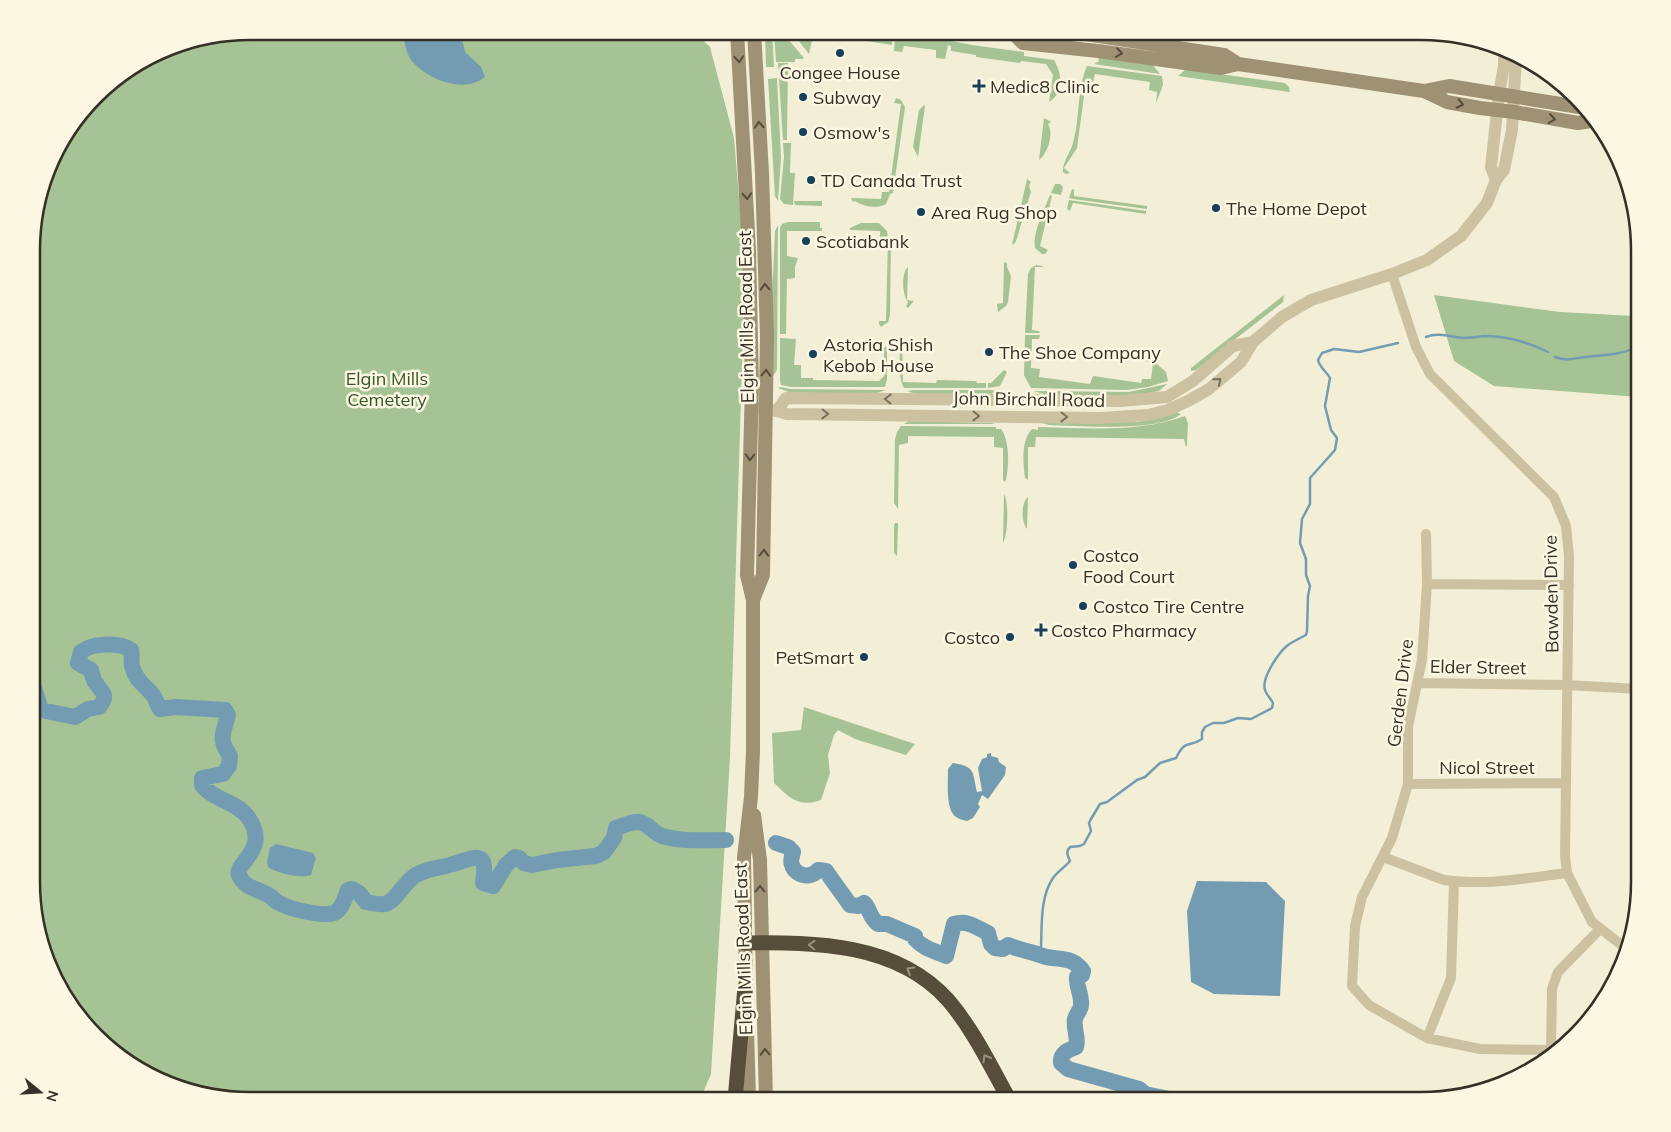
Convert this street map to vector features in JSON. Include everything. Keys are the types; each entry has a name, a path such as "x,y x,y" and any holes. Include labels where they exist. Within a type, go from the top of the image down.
{"highway":[{"path":"745,943 825,945 860,950 907,967 929,982 948,1000 967,1027 1005,1092"},
{"path":"736,1092 745,987"}],"main road":[{"name":"Elgin Mills Road East","path":"737,40 749,252 765,409"},
{"name":"Elgin Mills Road East","path":"749,1092 745,987 744,857 751,796 753,751 753,600 747,575 765,409 766,336 762,173 754,40"},
{"path":"1019,40 1022,43 1222,68 1238,64 1424,91 1447,102 1480,108 1578,123 1588,122"},
{"path":"1126,40 1224,55 1238,64"},
{"path":"1424,91 1449,86 1574,107"},
{"name":"Elgin Mills Road East","path":"751,796 760,860 766,1092"}],"street":[{"path":"1496,180 1491,167 1504,57"},
{"name":"John Birchall Road","path":"765,409 786,398 1120,401 1167,398 1194,381 1233,346 1252,342 1282,317 1311,300 1392,274 1426,260 1461,236 1487,203 1496,180 1504,170 1514,112 1516,63"},
{"name":"Bawden Drive","path":"1392,274 1416,347 1430,374 1554,497 1566,526 1570,556 1565,856 1567,873 1592,922 1621,945"},
{"name":"Gerden Drive","path":"1426,534 1427,584 1422,660 1408,727 1408,784 1392,838 1362,897 1355,926 1352,986 1369,1006 1427,1038 1480,1049 1548,1050"},
{"path":"1427,584 1569,586"},
{"name":"Elder Street","path":"1418,683 1567,685 1631,689"},
{"name":"Nicol Street","path":"1408,784 1566,783"},
{"path":"1382,857 1444,880 1454,881 1499,882 1567,873"},
{"path":"1427,1038 1451,978 1454,881"},
{"path":"1551,1047 1552,989 1558,972 1600,929"}],"green space":[{"name":"Elgin Mills Cemetery","path":"237,40 703,40 710,47 734,138 745,268 730,757 711,1074 703,1092 237,1092 196,1085 170,1076 145,1064 122,1049 92,1020 68,987 56,962 47,936 40,895 40,237 47,196 56,170 68,145 83,122 112,92 145,68 170,56 196,47"},
{"path":"765,40 772,40 774,67 766,67"},
{"path":"775,40 789,40 804,58 795,59 795,62 776,62"},
{"path":"798,40 812,40 809,54"},
{"path":"860,40 892,40 892,45"},
{"path":"895,40 946,40 1024,52 1024,56 1054,60 1059,71 1060,88 1058,93 1049,102 1053,75 1046,64 1021,61 1020,63 976,57 976,55 951,51 951,46 948,45 945,59 936,58 936,50 904,46 902,52 894,51"},
{"path":"1098,58 1152,64 1160,74 1094,64 1099,61"},
{"path":"778,63 788,63 787,140 783,140"},
{"path":"1087,66 1162,76 1163,85 1156,103 1157,92 1149,90 1150,82 1095,74 1093,82 1086,81 1077,148 1064,168 1070,173 1066,174 1063,172 1063,168 1075,134 1082,84"},
{"path":"1185,70 1285,83 1289,87 1290,92 1178,76"},
{"path":"777,78 781,158 778,201 775,196 768,79"},
{"path":"896,98 901,100 905,107 893,193 890,194 886,204 879,206 871,207 853,202 851,198 881,199 882,192 889,192 901,104 894,103"},
{"path":"924,105 918,157 913,147 919,110"},
{"path":"1044,118 1051,122 1048,124 1050,138 1045,153 1039,160"},
{"path":"783,143 791,143 790,173 795,173 793,205 784,204 780,199 784,157"},
{"path":"1027,179 1031,182 1029,185 1031,192 1017,238 1012,245"},
{"path":"1055,184 1060,184 1063,187 1061,195 1051,193"},
{"path":"1072,189 1074,190 1074,196 1147,206 1147,209 1069,198"},
{"path":"1050,195 1052,196 1040,246 1048,250 1045,254 1042,254 1035,248 1035,236"},
{"path":"1069,200 1146,211 1146,214 1073,203 1070,211 1067,209"},
{"path":"794,201 822,201 822,206 795,205"},
{"path":"788,222 820,222 822,231 787,231 787,256 798,258 795,267 795,278 787,279 786,334 780,334 780,228 782,224"},
{"path":"861,223 879,223 887,231 888,237 880,237 880,231 850,230 850,228"},
{"path":"778,225 777,370 771,379 770,341 775,231"},
{"path":"888,239 891,239 890,315 888,322 881,327 879,321 886,321"},
{"path":"1004,262 1007,263 1011,276 1008,302 998,312 997,304 1003,303"},
{"path":"1036,265 1043,266 1035,267 1032,330 1039,331 1040,333 1025,333 1028,274 1031,268"},
{"path":"908,267 907,300 914,301 908,308 906,306 908,302 906,299 904,294 903,284 904,274"},
{"path":"1284,295 1283,302 1196,370 1191,371 1191,368"},
{"path":"1434,295 1560,312 1631,316 1631,396 1494,386 1454,361"},
{"path":"1025,335 1040,335 1039,339 1032,339 1031,368 1040,369 1039,377 1090,384 1093,376 1141,383 1142,379 1151,379 1153,363 1145,361 1145,358 1148,356 1166,372 1168,381 1148,387 1127,390 1031,388 1024,375"},
{"path":"780,338 796,339 794,365 801,365 801,378 813,378 813,380 879,381 884,376 884,347 887,347 887,379 885,387 791,387 781,385"},
{"path":"902,339 903,382 936,383 937,380 976,381 977,383 986,383 986,388 904,388 901,378 900,364"},
{"path":"1004,370 1007,372 1000,386 988,388 988,383 991,383"},
{"path":"1167,384 1159,391 1140,395 1049,396 1034,391 1129,392"},
{"path":"778,388 791,389 886,390 877,393 791,393"},
{"path":"907,391 997,391 990,394 916,394"},
{"path":"1176,412 1181,414 1170,420 1138,426 1079,426 1042,423 1137,422"},
{"path":"1185,416 1188,423 1186,447 1184,439 1036,437 1035,447 1028,447 1028,480 1025,478 1024,445 1032,429 1038,430 1038,427 1130,427 1149,425"},
{"path":"909,421 992,423 995,424 904,424"},
{"path":"901,426 996,427 996,429 1001,429 1007,447 1008,468 1006,480 1004,482 1003,480 1003,448 994,447 994,437 908,436 908,443 899,445 898,509 894,503 895,439"},
{"path":"1004,494 1007,504 1007,518 1003,543"},
{"path":"1028,497 1027,529 1023,513 1024,504"},
{"path":"895,523 898,523 897,556 894,553"},
{"path":"804,707 915,744 906,755 855,739 838,730 834,735 828,755 830,773 821,800 806,803 800,802 790,797 774,783 772,733 801,730"}],"water":[{"path":"405,40 462,40 465,52 481,67 485,77 467,84 457,84 437,79 427,74 412,61"},
{"path":"991,753 991,756 998,758 999,762 1006,767 1005,775 988,799 982,795 978,804 980,807 973,818 967,821 959,819 953,814 949,805 948,769 953,763 966,766 972,771 977,792 982,791 978,768 982,759"},
{"path":"719,836 726,839 726,843 721,845 683,839"},
{"path":"276,844 313,853 316,858 311,875 289,875 268,867 267,862 270,848"},
{"path":"1197,881 1266,882 1285,901 1280,996 1214,994 1191,982 1187,911"}],"waterway":[{"path":"1426,337 1440,335 1464,338 1484,336 1509,338 1533,345 1548,352"},
{"path":"1038,953 1041,947 1044,902 1049,886 1055,876 1070,861 1068,849 1084,844 1091,831 1089,823 1100,804 1107,802 1137,780 1145,777 1160,763 1176,758 1185,746 1198,742 1202,739 1202,732 1205,727 1213,723 1224,723 1238,718 1251,719 1272,708 1273,703 1266,693 1264,685 1268,672 1284,648 1306,635 1307,631 1310,586 1306,575 1306,559 1300,543 1302,519 1310,504 1310,478 1335,450 1337,438 1331,430 1325,406 1330,378 1318,360 1322,353 1334,349 1359,352 1398,343"},
{"path":"1555,357 1567,359 1607,355 1631,349"},
{"path":"40,707 41,710 75,717 88,709 99,707 104,699 103,693 94,681 91,670 78,663 81,652 86,649 98,645 113,645 126,647 131,650 134,673 153,695 160,709 176,707 225,710 228,715 223,732 223,740 230,756 229,766 223,774 202,778 202,785 212,794 237,807 248,817 254,828 256,838 254,847 239,870 239,875 244,883 270,896 279,903 306,912 334,913 341,907 348,890 352,889 359,893 366,902 385,904 393,899 416,875 430,869 474,858 482,860 484,865 483,883 493,886 506,865 515,857 524,863 532,865 596,856 604,852 614,838 616,828 633,822 642,823 659,835 670,838 726,840"},
{"path":"776,843 788,847 793,852 791,863 799,874 811,875 818,870 826,871 850,905 859,906 864,903 878,924 887,924 915,936 915,939 922,945 946,956 954,924 963,923 988,933 991,944 995,948 1003,949 1008,945 1074,963 1083,971 1082,975 1077,977 1081,1001 1081,1007 1075,1022 1077,1044 1076,1047 1063,1054 1061,1063 1068,1069 1139,1089 1143,1092"}],"place":[{"name":"Congee House","path":"840,53"},
{"name":"Medic8 Clinic","path":"979,86"},
{"name":"Subway","path":"803,97"},
{"name":"Osmow's","path":"803,132"},
{"name":"TD Canada Trust","path":"811,180"},
{"name":"The Home Depot","path":"1216,208"},
{"name":"Area Rug Shop","path":"921,212"},
{"name":"Scotiabank","path":"806,241"},
{"name":"The Shoe Company","path":"989,352"},
{"name":"Astoria Shish Kebob House","path":"813,354"},
{"name":"Costco Food Court","path":"1073,565"},
{"name":"Costco Tire Centre","path":"1083,606"},
{"name":"Costco Pharmacy","path":"1041,630"},
{"name":"Costco","path":"1010,637"},
{"name":"PetSmart","path":"864,657"}]}
